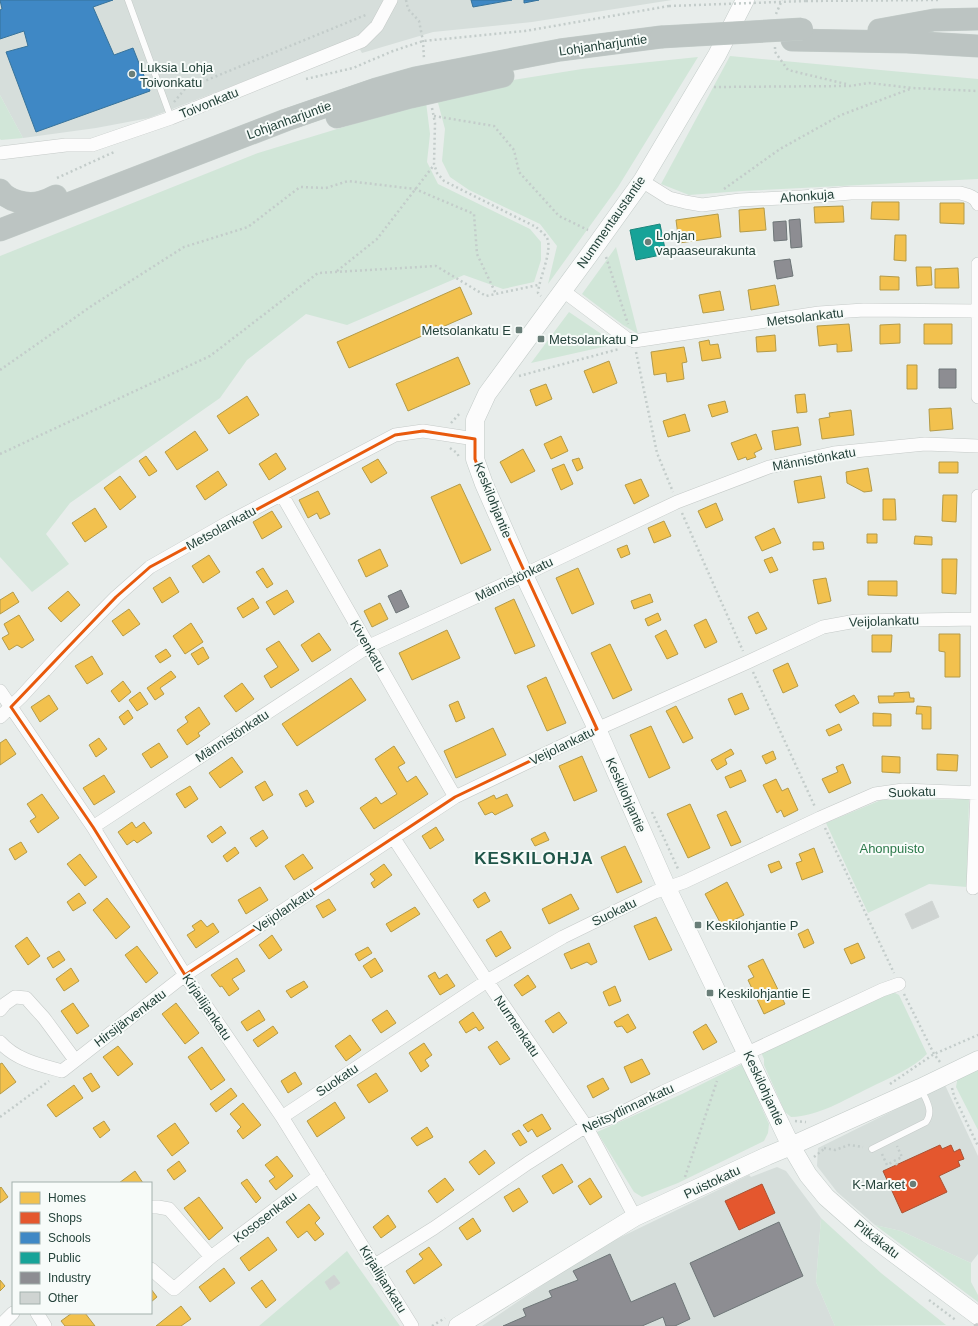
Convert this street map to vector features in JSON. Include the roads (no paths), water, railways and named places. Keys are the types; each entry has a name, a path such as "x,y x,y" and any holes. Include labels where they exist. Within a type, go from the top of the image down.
{"highway":[{"path":"879,30 934,20 978,20"},
{"name":"Lohjanharjuntie","path":"4,230 286,120 415,78 560,50 879,30 978,34"},
{"name":"Lohjanharjuntie","path":"797,34 978,46"},
{"path":"0,190 4,196 23,203 40,203 98,180 124,182"}],"street":[{"name":"Toivonkatu","path":"0,153 66,145 92,145 169,112 362,41 377,26 391,0"},
{"name":"Nummentaustantie","path":"475,440 475,420 487,394 642,181 717,55 745,0"},
{"name":"Ahonkuja","path":"642,181 668,198 702,204 851,193 960,194 970,196 977,202"},
{"path":"978,264 978,397"},
{"name":"Metsolankatu","path":"562,290 626,338 634,341 819,313 864,310 978,311"},
{"name":"Metsolankatu","path":"0,717 116,597 150,567 229,522 395,435 423,431 475,440"},
{"name":"Keskilohjantie","path":"475,440 475,459 484,484 524,575 597,729 667,888 791,1146"},
{"name":"Männistönkatu","path":"93,827 369,646 524,575 535,568 677,502 769,466 834,453 925,444 978,446"},
{"name":"Kivenkatu","path":"282,495 454,797"},
{"path":"974,888 978,793 978,496"},
{"name":"Veijolankatu","path":"185,976 454,797 597,729 823,627 856,621 977,619"},
{"name":"Kirjailijankatu","path":"0,690 93,827 185,976 282,1117 412,1326"},
{"name":"Suokatu","path":"282,1117 487,981 563,937 667,888 684,882 820,818 875,794 903,790 978,793"},
{"name":"Nurmenkatu","path":"393,838 487,981 586,1126 635,1217"},
{"name":"Hirsijärvenkatu","path":"0,1042 7,1050 21,1058 62,1071 185,976"},
{"name":"Neitsytlinnankatu","path":"375,1265 434,1228 528,1163 586,1126 613,1117 662,1092 722,1066 882,990 899,984"},
{"path":"0,1010 5,1004 15,997 26,998 44,1018 75,1060"},
{"name":"Puistokatu","path":"458,1326 635,1217 920,1088 978,1060"},
{"name":"Pitkäkatu","path":"791,1146 808,1175 826,1197 868,1234 978,1316"},
{"name":"Kososenkatu","path":"152,1270 174,1289 211,1257 319,1176"},
{"path":"152,1207 158,1206 169,1209 211,1257"},
{"path":"0,1326 12,1314"},
{"path":"38,1314 45,1326"}],"lane":[{"path":"128,0 169,112"},
{"path":"872,1149 926,1122 930,1117 930,1111 920,1088"}],"railway":[{"path":"974,1326 978,1324"}],"place":[{"name":"Luksia Lohja Toivonkatu","path":"132,74"},
{"name":"Lohjan vapaaseurakunta","path":"648,242"},
{"name":"Metsolankatu E","path":"519,330"},
{"name":"Metsolankatu P","path":"541,339"},
{"name":"Keskilohjantie P","path":"698,925"},
{"name":"Keskilohjantie E","path":"710,993"},
{"name":"K-Market","path":"913,1184"}],"district":[{"name":"KESKILOHJA","path":"534,858"}],"park label":[{"name":"Ahonpuisto","path":"892,848"}]}
